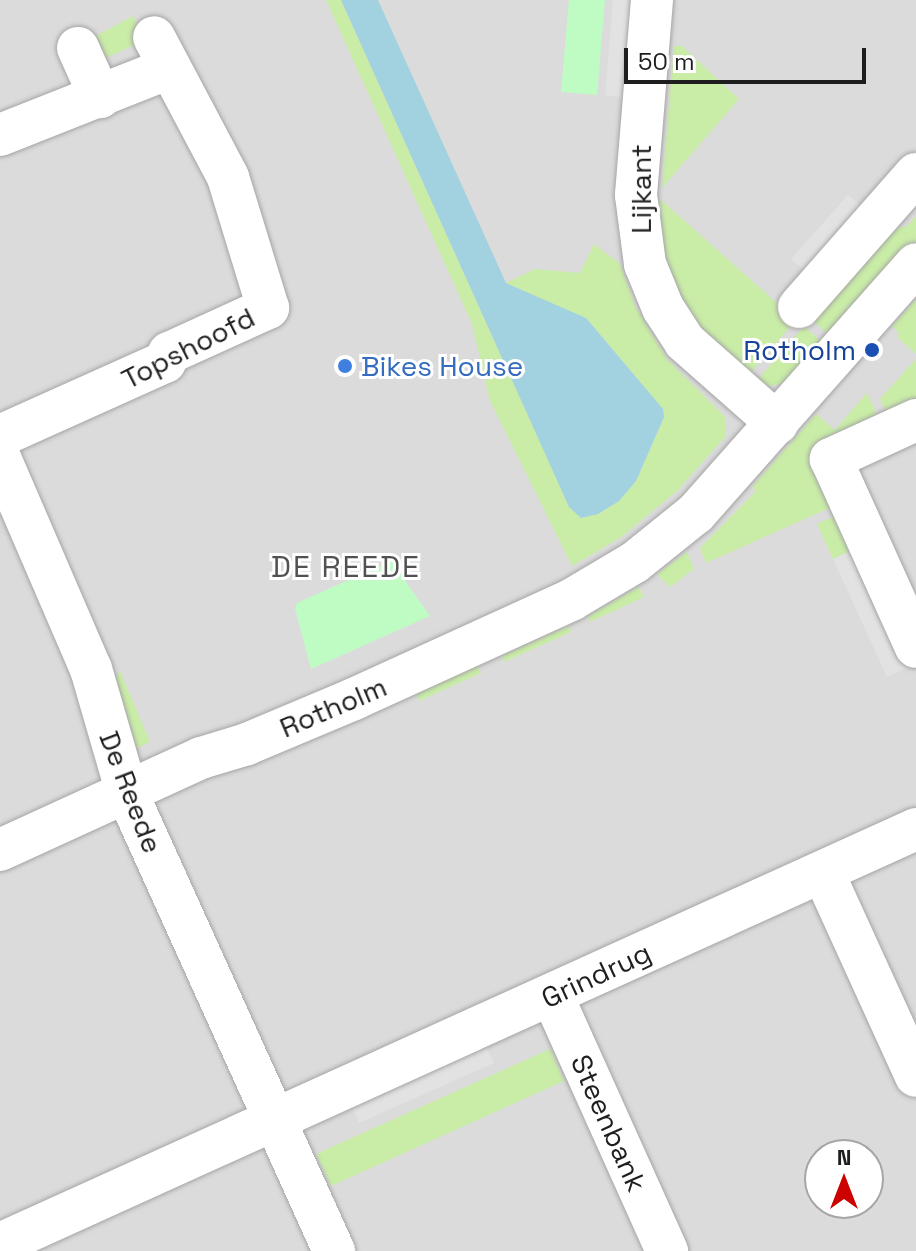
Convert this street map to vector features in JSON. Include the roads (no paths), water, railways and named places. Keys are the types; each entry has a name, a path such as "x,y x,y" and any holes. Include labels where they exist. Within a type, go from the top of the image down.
{"street":[{"name":"Lijkant","path":"652,0 636,185 638,228 645,264 663,308 685,342 777,423"},
{"path":"78,48 100,97"},
{"name":"Topshoofd","path":"0,135 69,105 100,97 162,52 228,177 268,308 169,353 165,362 0,436"},
{"path":"799,307 916,174"},
{"name":"Rotholm","path":"0,850 201,758 247,744 354,699 605,581 674,533 777,423 916,264"},
{"path":"916,420 831,459 916,647"},
{"name":"De Reede","path":"0,458 15,534 93,673 108,736 127,793 334,1251"},
{"name":"Grindrug","path":"275,1120 916,829"},
{"path":"823,872 916,1076"},
{"name":"Steenbank","path":"552,995 667,1251"},
{"path":"0,1244 275,1120"}],"water":[{"path":"341,0 378,0 506,283 586,318 663,409 664,417 636,481 619,501 598,514 581,518 569,507"}],"place":[{"name":"Rotholm","path":"872,350"},
{"name":"Bikes House","path":"345,366"}],"district":[{"name":"DE REEDE","path":"346,567"}]}
